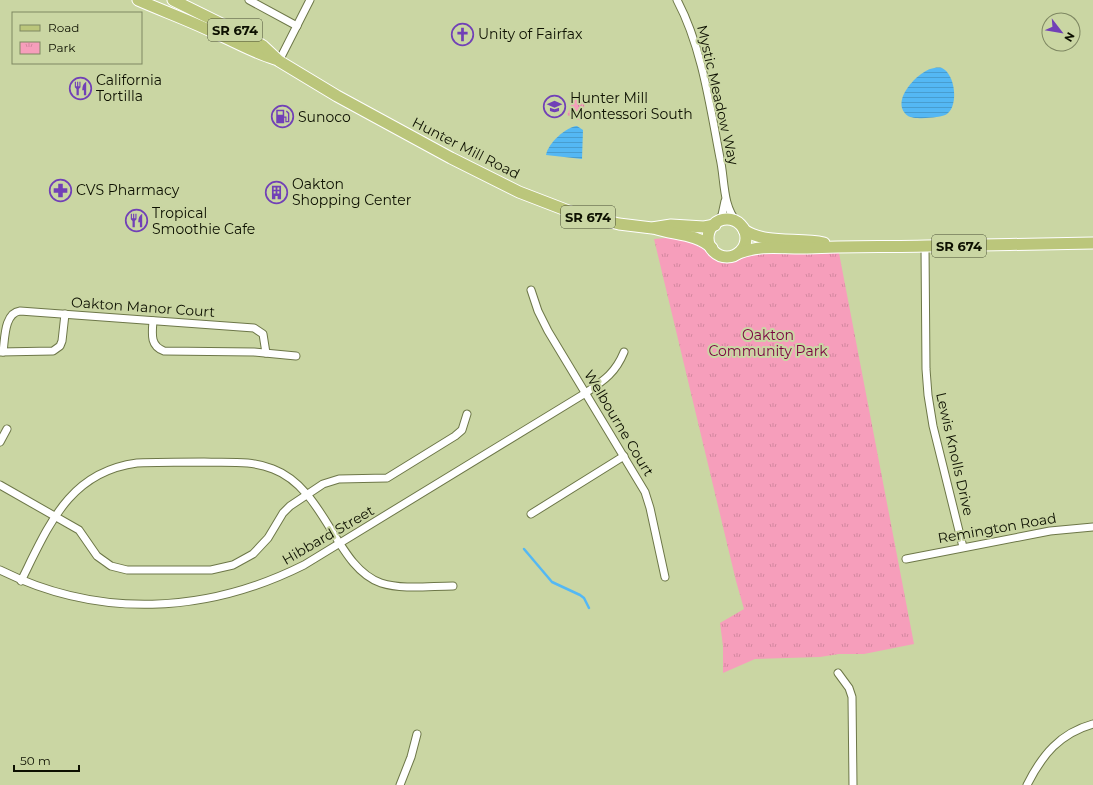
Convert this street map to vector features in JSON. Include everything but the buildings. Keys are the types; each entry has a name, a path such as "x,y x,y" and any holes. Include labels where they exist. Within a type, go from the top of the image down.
{"main road":[{"name":"Hunter Mill Road","path":"138,0 179,19 213,32 238,45 279,61"},
{"name":"Hunter Mill Road","path":"173,0 250,38 279,61 340,98 516,191 554,206 596,219 619,224 652,228 694,237 724,257 761,247 807,248 838,246 1093,243"},
{"name":"Hunter Mill Road","path":"652,228 671,225 704,227 726,220 740,226 760,238 811,240 838,246"},
{"path":"712,248 709,236 716,224"},
{"path":"739,252 746,242 740,226"}],"street":[{"path":"249,0 297,26"},
{"path":"279,61 310,0"},
{"name":"Mystic Meadow Way","path":"677,0 685,16 697,51 721,159 726,199 730,212 740,226"},
{"name":"Mystic Meadow Way","path":"716,224 722,215 726,199"},
{"name":"Lewis Knolls Drive","path":"925,246 926,369 928,395 933,426 963,547"},
{"name":"Welbourne Court","path":"532,290 542,320 584,394 639,480 650,508 665,578"},
{"name":"Oakton Manor Court","path":"1,352 8,320 13,313 32,311 254,328 263,334 266,353"},
{"path":"1,352 50,352 57,349 62,341 65,314"},
{"path":"153,321 153,342 156,347 164,351 266,353 296,356"},
{"name":"Hibbard Street","path":"0,570 21,580 58,594 90,600 135,604 180,603 224,596 266,583 304,565 584,394 610,376 619,365 624,352"},
{"path":"0,485 78,530 104,562 119,569 211,570 233,565 253,554 268,538 283,513 307,495 333,480 387,478 456,436 462,430 467,414"},
{"path":"0,442 7,429"},
{"path":"531,514 624,456"},
{"path":"21,580 55,516 70,496 88,480 112,468 137,463 245,463 257,464 274,469 290,478 319,509 360,570 379,582 397,586 453,586"},
{"name":"Remington Road","path":"906,559 1050,531 1093,527"},
{"path":"838,673 849,688 852,697 853,785"},
{"path":"1027,785 1041,760 1050,749 1072,732 1093,724"},
{"path":"400,785 411,757 417,734"}],"green space":[{"path":"574,98 586,99 581,121 567,115"},
{"name":"Oakton Community Park","path":"678,237 706,248 716,260 736,260 743,255 759,249 839,253 914,644 864,654 755,659 723,673 723,646 720,623 744,609 654,239"}],"water":[{"path":"933,68 942,68 950,76 954,90 951,110 947,114 934,117 916,118 908,116 903,110 901,103 907,89 918,76 924,72"},
{"path":"577,126 583,130 582,159 546,155 547,150 558,136 568,129"}],"waterway":[{"path":"524,549 552,582 580,595 584,598 589,608"}],"place":[{"name":"Unity of Fairfax","path":"462,34"},
{"name":"California Tortilla","path":"80,88"},
{"name":"Hunter Mill Montessori South","path":"554,106"},
{"name":"Sunoco","path":"283,117"},
{"name":"CVS Pharmacy","path":"60,190"},
{"name":"Oakton Shopping Center","path":"276,192"},
{"name":"Tropical Smoothie Cafe","path":"137,221"}]}
